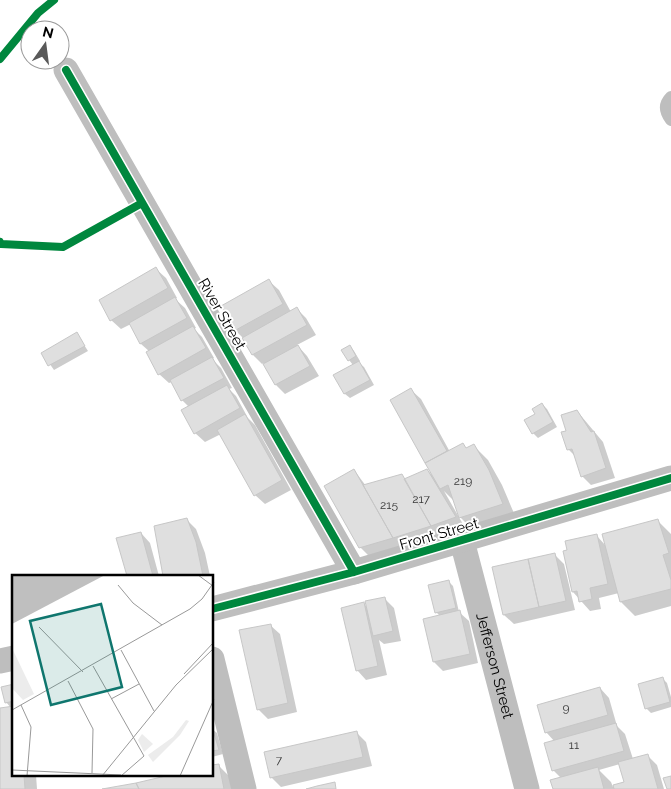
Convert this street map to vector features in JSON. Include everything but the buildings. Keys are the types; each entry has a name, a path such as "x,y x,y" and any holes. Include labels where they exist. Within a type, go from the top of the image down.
{"street":[{"name":"River Street","path":"66,70 354,572"},
{"name":"Front Street","path":"214,608 462,542 671,478"},
{"name":"Jefferson Street","path":"462,542 527,789"},
{"path":"214,667 244,789"}],"lane":[{"path":"671,97 666,105 666,113 671,120"}],"cycle path":[{"path":"0,59 38,13 54,0"},
{"path":"66,70 354,572"},
{"path":"0,242 1,244 63,247 142,203"},
{"path":"214,608 354,572 671,478"}]}
